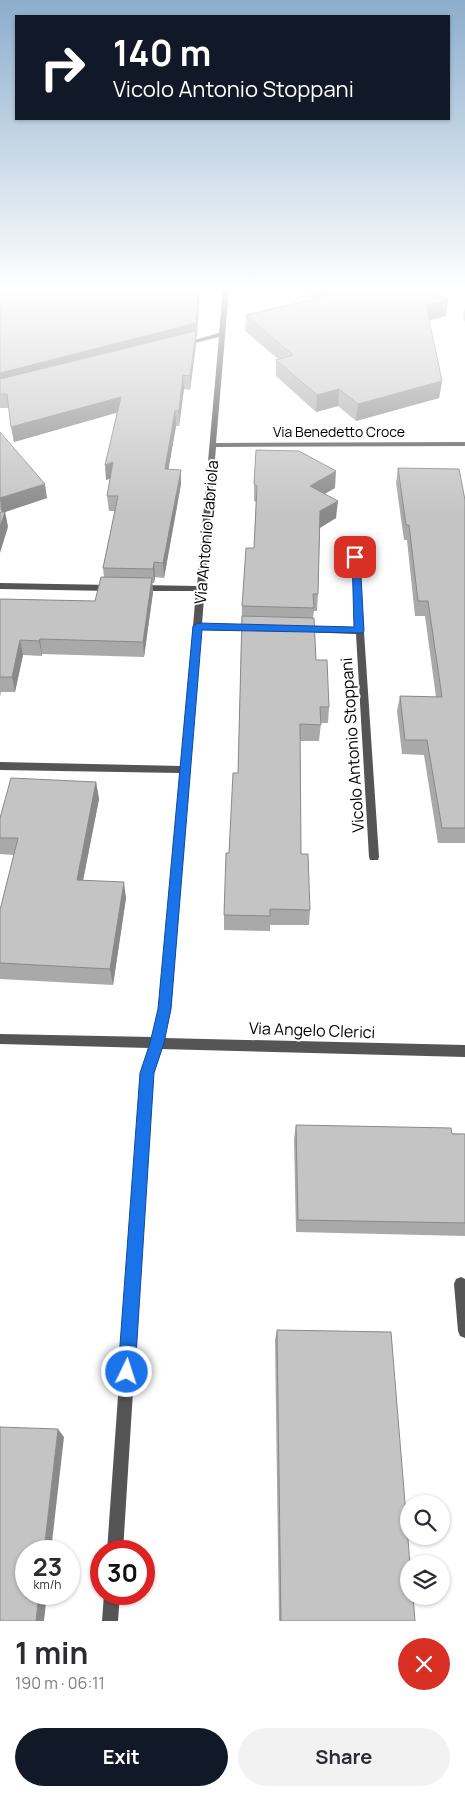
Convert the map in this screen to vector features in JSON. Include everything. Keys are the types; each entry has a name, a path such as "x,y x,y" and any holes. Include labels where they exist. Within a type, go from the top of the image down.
{"street":[{"name":"Via Antonio Labriola","path":"116,1540 147,1073 157,1043 165,1009 221,365"},
{"name":"Via Benedetto Croce","path":"214,445 465,444"},
{"name":"Vicolo Antonio Stoppani","path":"355,557 374,857"},
{"path":"0,586 124,588"},
{"path":"134,588 200,589"},
{"path":"198,626 264,628"},
{"path":"293,629 359,631"},
{"path":"0,766 185,770"},
{"name":"Via Angelo Clerici","path":"0,1039 465,1051"},
{"path":"461,1284 465,1331"},
{"path":"110,1621 111,1605"}],"building":[{"path":"0,365 33,365 0,373"},
{"path":"59,365 192,365 190,376 183,375 179,411 175,411 165,469 181,470 163,563 154,562 153,569 103,568 118,496 107,496 113,462 105,465 121,397 11,427 7,394 0,394 0,379"},
{"path":"281,365 439,365 442,381 358,404 339,389 317,395"},
{"path":"0,432 45,484 0,498"},
{"path":"256,450 299,451 336,471 310,486 338,501 320,511 318,594 313,594 314,608 242,606 246,548 254,548 257,486 254,484"},
{"path":"398,468 459,469 465,500 465,828 442,828 427,740 405,740 400,696 442,697 428,601 418,601 409,525 406,525"},
{"path":"0,512 5,512 0,527"},
{"path":"101,577 152,578 143,642 20,640 12,677 0,677 0,599 95,601"},
{"path":"242,616 314,618 316,660 327,660 329,707 320,707 321,725 300,724 301,854 308,854 310,910 270,909 270,916 224,915 226,853 229,853 233,773 238,773"},
{"path":"11,778 96,782 77,880 124,882 110,969 0,963 0,910 18,838 0,838 0,818"},
{"path":"296,1125 451,1128 452,1134 465,1134 465,1223 298,1220"},
{"path":"277,1330 391,1332 404,1495 400,1495 400,1545 408,1545 409,1555 400,1555 400,1605 414,1605 415,1621 281,1621"},
{"path":"0,1427 58,1429 45,1540 15,1540 15,1605 38,1605 36,1621 0,1621"}],"route":[{"path":"127,1372 147,1073 157,1043 165,1009 198,626 359,631 355,557"}]}
